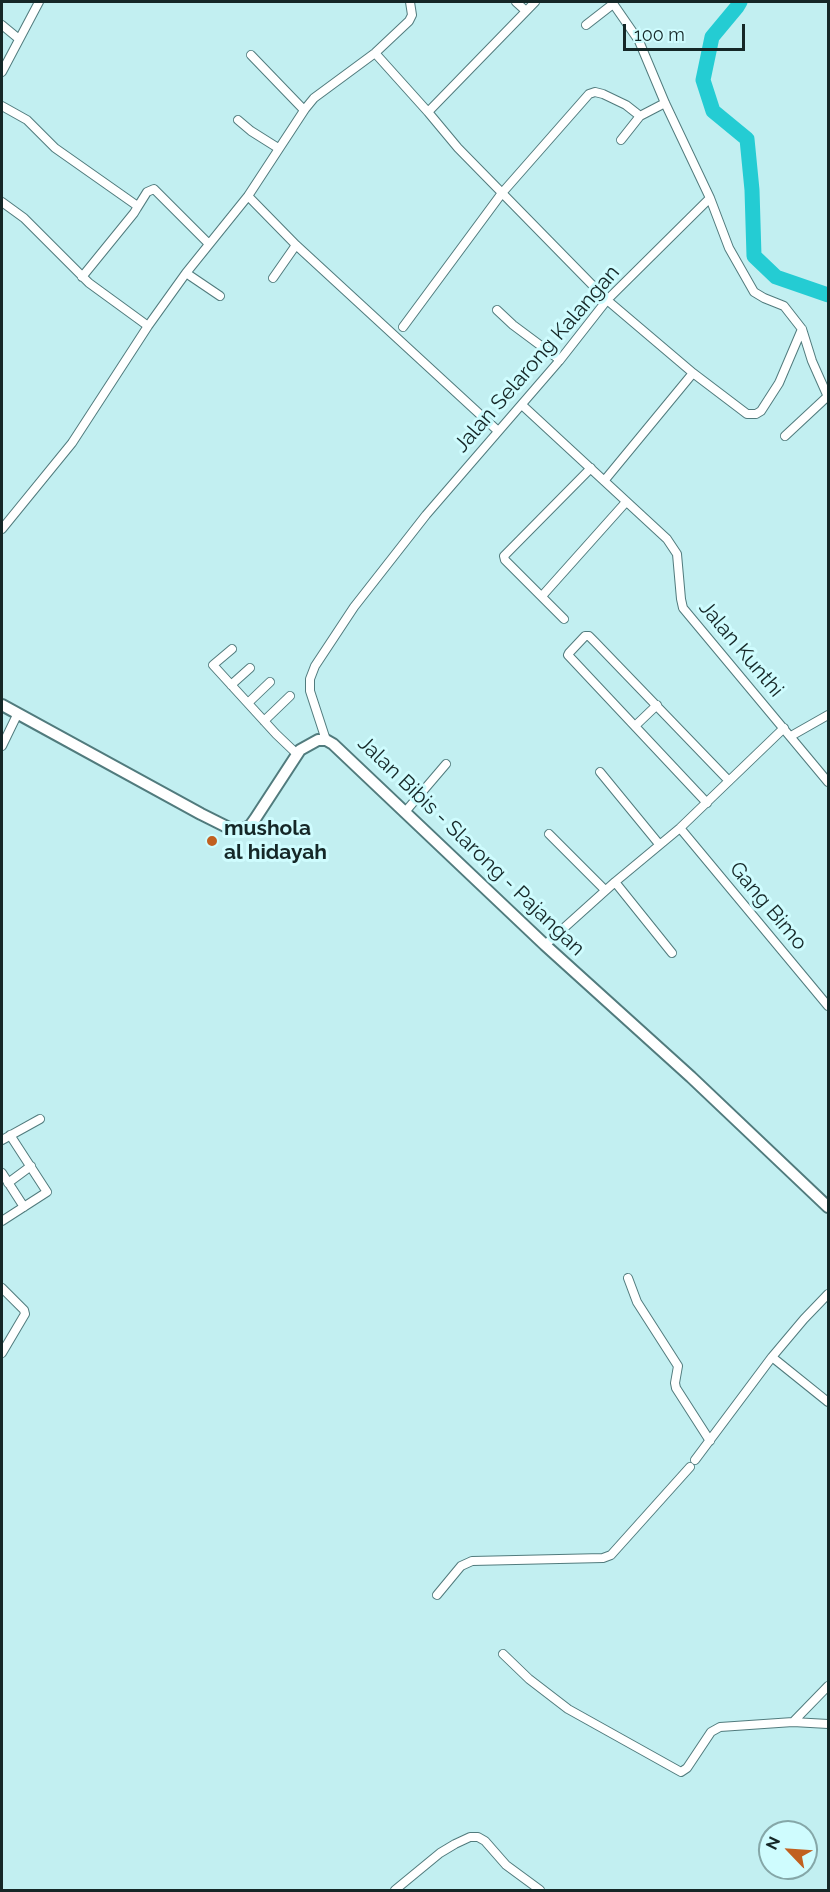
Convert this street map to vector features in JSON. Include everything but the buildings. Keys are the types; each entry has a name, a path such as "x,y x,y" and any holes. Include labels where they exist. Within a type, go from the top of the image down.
{"main road":[{"name":"Jalan Bibis - Slarong - Pajangan","path":"2,705 201,814 236,830 246,828 255,819 297,754 309,744 318,740 326,740 339,747 545,945 691,1077 828,1207"}],"street":[{"path":"2,72 39,2"},
{"path":"2,529 72,442 148,326 186,273 248,196 304,110 314,98 375,53 409,21 412,15 410,2"},
{"path":"516,2 526,11"},
{"path":"428,112 535,2"},
{"path":"586,25 612,3 639,41 665,103 710,198 729,248 754,292 784,306 802,329 812,361 828,396 785,436"},
{"path":"2,25 19,39"},
{"path":"375,53 458,148 607,300 693,373 747,414 756,414 761,411 778,383 802,329"},
{"path":"251,55 304,110"},
{"path":"402,327 502,193 589,94 595,92 603,94 626,105 640,116"},
{"path":"621,140 640,116 665,103"},
{"path":"2,106 27,120 55,148 134,203 137,208"},
{"path":"238,120 278,148"},
{"path":"82,277 147,192 154,189 209,244"},
{"path":"248,196 296,246 498,431"},
{"name":"Jalan Selarong Kalangan","path":"326,740 310,691 310,679 315,666 354,607 426,515 560,360 607,300 710,198"},
{"path":"2,202 24,218 82,277 148,326"},
{"path":"273,278 296,246"},
{"path":"186,273 220,296"},
{"path":"497,310 513,325 560,360"},
{"path":"604,481 693,373"},
{"name":"Jalan Kunthi","path":"522,405 672,546 679,563 683,608 828,782"},
{"path":"564,619 505,560 504,556 591,468"},
{"path":"542,596 626,502"},
{"path":"707,803 568,655 585,636 590,637 729,781"},
{"path":"231,649 213,665 297,754"},
{"path":"231,685 250,668"},
{"path":"248,703 270,682"},
{"path":"264,721 290,696"},
{"path":"635,726 657,705"},
{"path":"791,736 828,714"},
{"path":"2,746 17,715"},
{"path":"545,945 605,890 680,828 784,728"},
{"path":"405,812 446,764"},
{"path":"600,772 659,844"},
{"name":"Gang Bimo","path":"680,828 828,1006"},
{"path":"549,834 605,890"},
{"path":"615,882 672,953"},
{"path":"2,1140 40,1119"},
{"path":"2,1221 47,1192 10,1135"},
{"path":"8,1183 31,1166"},
{"path":"2,1173 24,1207"},
{"path":"628,1278 637,1302 678,1366 675,1386 710,1441"},
{"path":"2,1289 26,1314 2,1353"},
{"path":"437,1595 461,1566 472,1561 603,1558 611,1555 693,1464 772,1357 804,1318 828,1294"},
{"path":"772,1357 828,1402"},
{"path":"503,1654 529,1679 568,1709 681,1772 715,1728 793,1722 828,1725"},
{"path":"793,1722 828,1686"},
{"path":"395,1890 455,1844 470,1837 478,1837 485,1841 506,1865 540,1890"}],"waterway":[{"path":"740,2 712,37 703,80 713,111 747,139 752,190 754,256 776,277 828,295"}],"place":[{"name":"mushola al hidayah","path":"212,841"}]}
